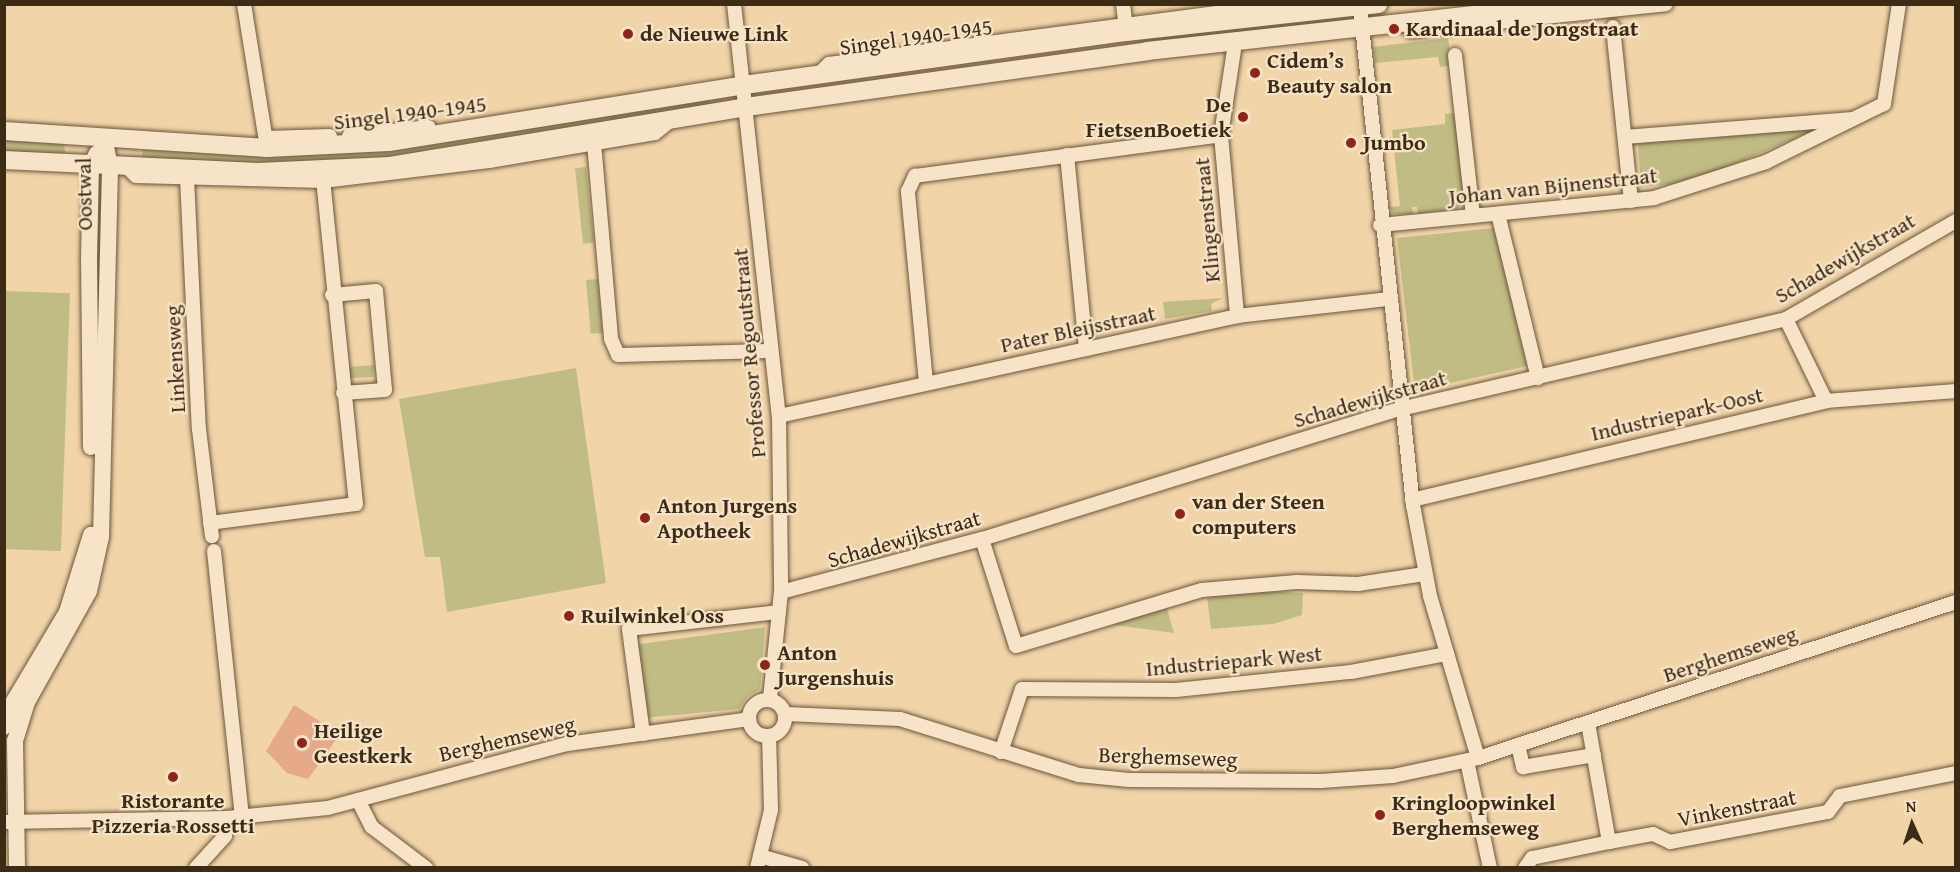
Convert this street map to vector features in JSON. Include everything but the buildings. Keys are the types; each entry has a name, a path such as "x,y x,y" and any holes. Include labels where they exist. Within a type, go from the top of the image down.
{"main road":[{"name":"Singel 1940-1945","path":"4,160 319,173 466,156 746,107 1200,45 1361,31 1571,4"},
{"name":"Singel 1940-1945","path":"4,131 104,138 266,143 388,142 743,81 818,75 1126,27 1369,6"}],"street":[{"path":"244,4 266,143"},
{"name":"Professor Regoutstraat","path":"734,4 770,351 779,416 781,592 770,699"},
{"path":"1123,4 1126,27"},
{"name":"Singel 1940-1945","path":"1126,27 1258,6 1285,4"},
{"name":"Singel 1940-1945","path":"1200,45 1209,53 1361,31 1666,4"},
{"name":"Johan van Bijnenstraat","path":"1380,225 1654,198 1766,162 1860,118 1884,104 1899,4"},
{"path":"1369,6 1361,31 1400,409 1412,500 1424,574 1473,759 1490,867"},
{"path":"1613,27 1631,201"},
{"name":"Klingenstraat","path":"1234,50 1221,135 1236,316"},
{"path":"1455,55 1473,216"},
{"name":"Johan van Bijnenstraat","path":"1625,137 1860,118"},
{"name":"Singel 1940-1945","path":"118,166 136,176 323,181 655,133 671,120"},
{"path":"926,383 908,191 915,176 1221,135"},
{"name":"Oostwal","path":"4,727 14,701 48,656 89,591 102,537 118,166 104,138"},
{"name":"Oostwal","path":"17,867 10,822 15,741 27,702 67,612 90,547 91,165 104,138"},
{"path":"594,143 611,339 618,355 770,351"},
{"path":"1067,155 1086,349"},
{"name":"Linkensweg","path":"187,178 199,429 211,530 356,504 342,393"},
{"path":"323,181 332,295 342,393 385,390 376,291 332,295"},
{"path":"1498,214 1538,378"},
{"name":"Schadewijkstraat","path":"781,592 981,539 1400,409 1786,319 1956,221"},
{"name":"Pater Bleijsstraat","path":"779,416 1236,316 1389,299"},
{"path":"1786,319 1826,400"},
{"name":"Industriepark-Oost","path":"1412,500 1826,400 1956,391"},
{"path":"981,539 1016,646 1202,590 1297,582 1358,584 1424,574"},
{"path":"214,552 242,817"},
{"name":"Berghemseweg","path":"786,714 900,719 1079,775 1129,780 1321,782 1393,776 1473,759 1956,602"},
{"path":"643,734 629,629 779,612"},
{"name":"Industriepark West","path":"1001,752 1023,689 1176,690 1351,672 1447,654"},
{"path":"770,699 786,714 783,729 769,736 755,732 749,719 755,704 770,699"},
{"name":"Berghemseweg","path":"10,822 242,817 358,800 497,760 643,734 749,719"},
{"path":"1588,723 1609,842"},
{"path":"769,736 771,810 758,862 802,867"},
{"path":"1518,745 1524,767 1594,755"},
{"name":"Vinkenstraat","path":"1525,867 1532,858 1653,834 1670,842 1828,812 1840,796 1956,773"},
{"path":"358,800 372,827 426,867"},
{"path":"196,867 225,836 227,818"}],"shaded area":[{"path":"1448,38 1452,65 1440,67 1438,57 1375,63 1373,47"},
{"path":"709,95 711,108 337,167 141,161 143,150 286,156"},
{"path":"1455,113 1466,200 1457,209 1418,214 1417,207 1412,207 1413,214 1393,214 1390,207 1400,206 1392,130 1445,124 1445,114"},
{"path":"1833,122 1692,182 1641,187 1638,143"},
{"path":"4,139 64,144 65,151 63,157 5,153"},
{"path":"586,167 594,243 583,244 575,168"},
{"path":"1494,228 1527,366 1415,391 1397,238"},
{"path":"598,279 603,333 591,334 586,280"},
{"path":"5,291 70,293 61,551 4,549"},
{"path":"1223,298 1211,304 1212,311 1165,319 1163,302"},
{"path":"374,365 373,377 350,378 349,367"},
{"path":"576,368 606,583 447,612 440,557 425,557 399,399"},
{"path":"1262,591 1303,593 1302,615 1273,624 1211,629 1207,597"},
{"path":"1166,605 1174,633 1107,624"},
{"path":"765,627 760,689 747,697 739,709 643,718 633,645"}],"place":[{"name":"Kardinaal de Jongstraat","path":"1394,29"},
{"name":"de Nieuwe Link","path":"628,34"},
{"name":"Cidem’s Beauty salon","path":"1255,73"},
{"name":"De FietsenBoetiek","path":"1243,117"},
{"name":"Jumbo","path":"1351,143"},
{"name":"van der Steen computers","path":"1180,514"},
{"name":"Anton Jurgens Apotheek","path":"645,518"},
{"name":"Ruilwinkel Oss","path":"569,616"},
{"name":"Anton Jurgenshuis","path":"765,665"},
{"name":"Heilige Geestkerk","path":"302,743"},
{"name":"Ristorante Pizzeria Rossetti","path":"173,777"},
{"name":"Kringloopwinkel Berghemseweg","path":"1380,815"}]}
